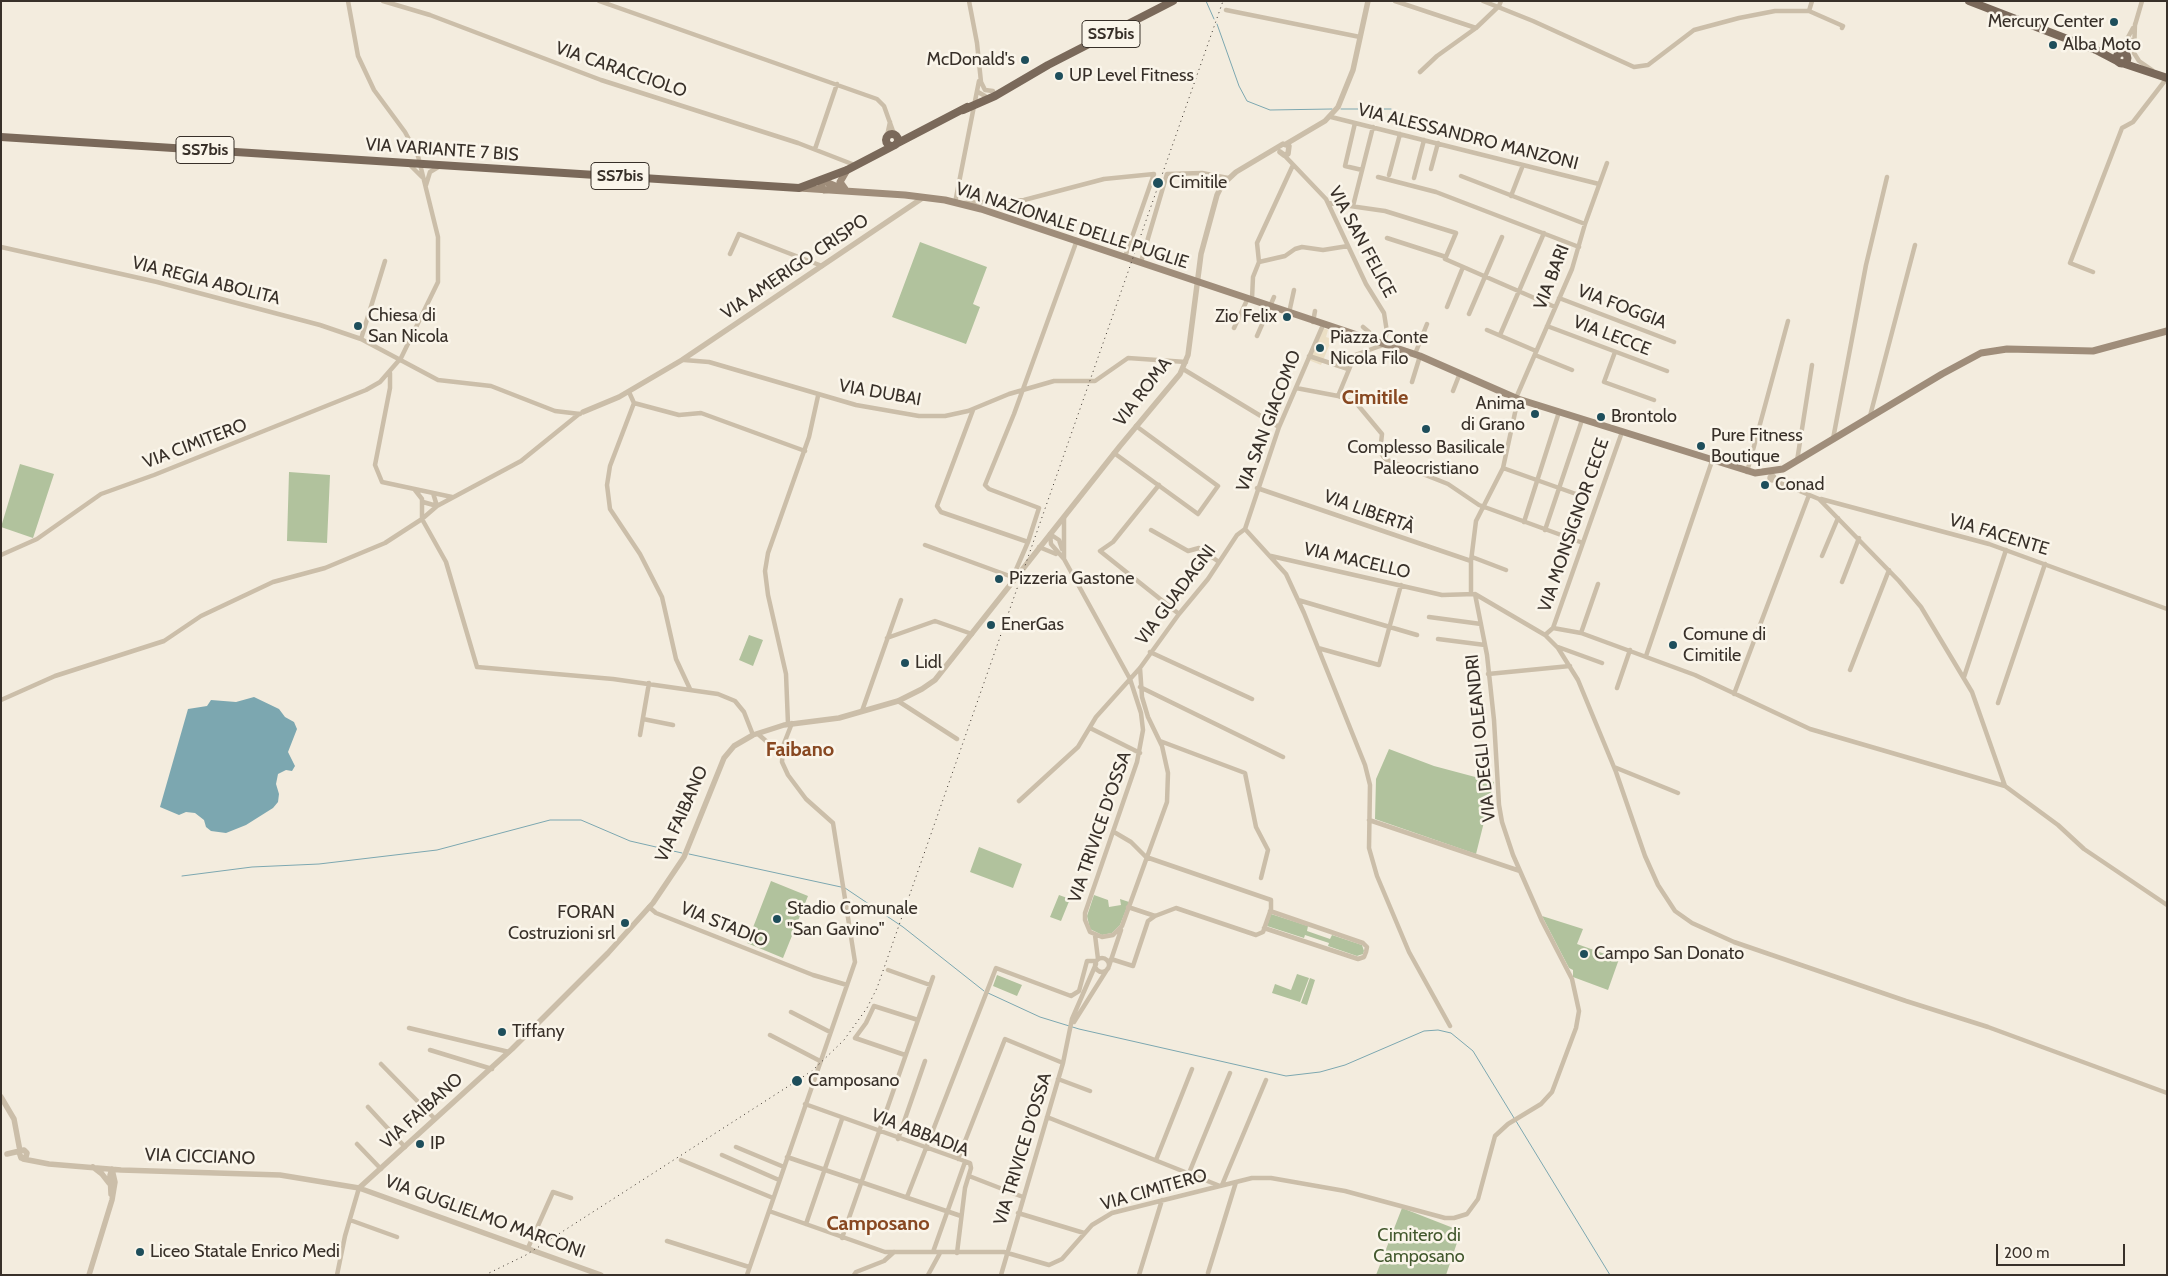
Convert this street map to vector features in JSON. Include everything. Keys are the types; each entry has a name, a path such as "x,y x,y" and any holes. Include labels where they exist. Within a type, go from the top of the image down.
{"main road":[{"name":"VIA VARIANTE 7 BIS","path":"1,137 800,188 894,145 912,134 1003,90 1174,1"},
{"path":"1969,1 2096,50 2122,57 2141,68 2164,77"},
{"name":"VIA VARIANTE 7 BIS","path":"975,104 982,94 1048,65"},
{"name":"VIA VARIANTE 7 BIS","path":"982,94 1003,90"},
{"name":"VIA VARIANTE 7 BIS","path":"874,154 891,136 912,134"},
{"path":"891,136 898,139 894,145 887,144 891,136"},
{"path":"848,191 840,182 849,167"},
{"path":"821,180 821,186 824,190"},
{"name":"VIA NAZIONALE DELLE PUGLIE","path":"821,180 848,191"},
{"name":"VIA NAZIONALE DELLE PUGLIE","path":"800,188 924,197 954,203 1077,240 1323,326 1418,355 1517,399"},
{"path":"1517,399 1746,472 1761,473 1780,470 1797,461 1942,374 1981,354 2007,350 2093,351 2167,331"}],"street":[{"path":"348,1 358,56 374,90 405,132 420,164 438,237 438,282 405,352 398,360"},
{"name":"VIA CARACCIOLO","path":"383,1 430,15 602,80 815,149 849,167"},
{"path":"599,1 877,99 884,106 891,120 891,136"},
{"path":"969,1 977,43 982,94"},
{"path":"1141,262 1167,174 1202,173 1228,178 1270,153 1282,149 1299,136 1331,117 1338,107 1348,83 1368,1"},
{"path":"1395,1 1476,28"},
{"path":"1483,1 1500,4 1634,68 1648,65 1694,30 1708,25 1776,12 1809,11 1843,26 1842,28"},
{"path":"1809,11 1812,1"},
{"path":"2122,57 2142,1"},
{"path":"1420,72 1437,56 1476,28 1500,4"},
{"path":"1226,10 1360,37"},
{"path":"2093,272 2070,263 2122,128 2133,122 2164,77 2143,64 2135,55 2133,45 2135,24"},
{"path":"980,75 984,88 992,91"},
{"path":"815,149 837,84"},
{"path":"975,104 954,203 1024,200 1104,179 1154,174 1125,257"},
{"name":"VIA ALESSANDRO MANZONI","path":"1331,117 1599,184"},
{"path":"891,120 891,136"},
{"path":"1355,123 1344,166 1362,170"},
{"path":"1354,206 1373,127"},
{"path":"1390,175 1400,134"},
{"path":"1234,328 1250,299 1253,277 1259,262 1258,242 1292,164 1290,151 1299,136"},
{"path":"1414,178 1424,140"},
{"path":"1431,169 1438,144"},
{"path":"1282,149 1290,151"},
{"name":"VIA SAN FELICE","path":"1282,149 1292,164 1322,193 1328,203 1366,284 1384,313 1387,332 1383,345"},
{"name":"VIA BARI","path":"1482,506 1496,483 1502,468 1517,399 1559,298 1607,163"},
{"path":"409,164 426,184"},
{"path":"426,184 430,172 440,165"},
{"path":"1512,196 1523,165"},
{"path":"1460,176 1584,224"},
{"path":"1378,177 1436,192 1578,247"},
{"path":"1833,439 1866,265 1887,177"},
{"name":"VIA ROMA","path":"1006,590 1183,369 1186,362 1210,215 1217,195 1228,178"},
{"name":"VIA AMERIGO CRISPO","path":"581,413 629,392 682,360 924,197"},
{"path":"1328,203 1385,211 1456,233 1446,258"},
{"path":"1500,335 1544,233"},
{"path":"730,254 739,234 823,266"},
{"path":"1470,314 1502,237"},
{"path":"1387,238 1446,258 1555,307"},
{"path":"926,545 1016,577 1015,572 1028,542 1039,508 989,489 985,485 1023,389 1077,240"},
{"path":"1870,416 1915,245"},
{"name":"VIA REGIA ABOLITA","path":"1,246 197,292 313,323 361,339 438,380 491,386 555,411 581,413"},
{"path":"1259,262 1285,256 1295,249 1302,247 1324,250 1348,246"},
{"path":"361,339 385,261"},
{"path":"1447,307 1463,267"},
{"path":"1289,314 1294,290"},
{"path":"1258,336 1274,297"},
{"name":"VIA FOGGIA","path":"1559,298 1674,342"},
{"path":"1313,322 1315,311"},
{"path":"1746,472 1788,321"},
{"path":"1412,382 1426,324"},
{"name":"VIA SAN GIACOMO","path":"1245,529 1278,427 1323,326"},
{"name":"VIA LECCE","path":"1547,326 1667,371"},
{"path":"1363,327 1370,332 1367,340"},
{"path":"1487,330 1572,370"},
{"path":"1338,396 1355,355 1383,345"},
{"path":"1615,352 1604,382 1654,400"},
{"path":"1309,356 1348,370"},
{"name":"VIA DUBAI","path":"682,360 709,362 818,395 892,413 919,416 945,416 973,409 1023,389 1054,380 1095,381 1128,358 1186,362"},
{"name":"VIA CIMITERO","path":"1,555 37,539 101,494 154,475 366,390 380,382 398,360"},
{"path":"1797,461 1812,365"},
{"path":"1183,369 1278,427"},
{"path":"390,372 390,388 375,465 382,482 452,497"},
{"path":"1453,391 1460,373"},
{"path":"1296,388 1338,396 1357,404 1382,434 1380,452 1383,458 1448,484 1482,506 1582,544"},
{"path":"629,392 634,403 610,466 607,485 610,509 640,554 662,597 676,659 690,689"},
{"path":"746,1275 855,962 833,823 806,799 788,775 782,762 781,754 790,724 786,674 768,595 765,571 768,553 805,451 818,395"},
{"path":"634,403 679,415 701,413 805,451"},
{"path":"973,409 937,506 941,512 1028,542"},
{"path":"1524,522 1558,412"},
{"path":"1,700 55,676 164,641 210,612 273,582 325,568 385,543 422,519 437,506 521,461 581,413"},
{"path":"1545,530 1582,420"},
{"path":"1114,453 1198,514 1218,486 1136,426"},
{"name":"VIA MONSIGNOR CECE","path":"1553,628 1622,432"},
{"path":"1646,656 1712,461"},
{"path":"1502,468 1576,494"},
{"path":"1773,479 1780,470"},
{"name":"VIA FACENTE","path":"1761,473 1819,499 2006,550 2167,609"},
{"path":"1159,485 1113,542 1100,551 1178,614"},
{"name":"VIA LIBERTÀ","path":"1257,488 1506,570"},
{"path":"415,490 423,502 422,519 446,562 477,667 649,684 718,694 735,701 744,712 756,735 781,754"},
{"path":"433,493 437,506"},
{"path":"1734,694 1809,495"},
{"path":"1819,499 1859,538 1910,593 1937,631 1964,677 2005,786"},
{"path":"423,502 437,506"},
{"name":"VIA DEGLI OLEANDRI","path":"1482,506 1476,521 1472,559 1473,594 1485,646 1494,720 1499,806 1507,839 1520,871 1542,921 1572,979 1579,1011 1576,1028 1552,1092 1541,1104 1508,1124"},
{"name":"VIA TRIVICE D'OSSA","path":"1062,558 1064,517"},
{"path":"1822,556 1838,518"},
{"path":"1245,529 1286,574 1366,764 1370,785 1369,848 1380,884 1409,952 1450,1026"},
{"name":"VIA GUADAGNI","path":"1019,800 1078,747 1096,717 1140,668 1178,614 1237,536 1245,529"},
{"path":"1152,530 1188,551 1199,548 1219,562"},
{"name":"VIA TRIVICE D'OSSA","path":"1050,534 1059,540 1062,549"},
{"name":"VIA TRIVICE D'OSSA","path":"1050,534 1051,544 1062,558 1130,679 1141,713 1144,730 1140,753 1085,913 1087,928 1095,936 1097,962"},
{"path":"1842,582 1859,538"},
{"path":"1039,547 1062,558"},
{"path":"1964,677 2006,550"},
{"name":"VIA MACELLO","path":"1271,556 1442,595 1473,594"},
{"path":"1998,703 2045,564"},
{"path":"1850,670 1889,570"},
{"path":"1581,633 1598,584"},
{"path":"1318,648 1378,665 1401,585"},
{"name":"VIA FAIBANO","path":"359,1188 509,1052 608,953 649,907 685,854 724,758 734,746 756,735 790,724 839,718 898,701 922,689 935,680 1006,590"},
{"path":"1473,594 1545,635 1556,646 1570,666 1615,769 1658,885 1675,911 1692,923 1734,942 1988,1027 2167,1093"},
{"path":"862,711 902,600"},
{"path":"1298,600 1417,635"},
{"path":"1429,617 1481,624"},
{"path":"887,638 935,621 972,634"},
{"path":"1545,635 1553,628 1581,633 1695,675 1810,729 2005,786 2058,825 2084,849 2167,905"},
{"path":"1438,639 1485,646"},
{"path":"1556,646 1602,663"},
{"path":"1616,688 1630,650"},
{"path":"1150,652 1252,699"},
{"path":"1488,674 1570,666"},
{"path":"1074,1020 1112,959 1128,907 1167,802 1168,773 1160,741 1148,717 1140,687 1140,668"},
{"path":"640,735 649,684"},
{"path":"1140,687 1283,757"},
{"path":"898,701 957,739"},
{"path":"643,718 673,724"},
{"path":"1090,728 1140,753"},
{"path":"1160,741 1245,774 1256,828 1268,850 1261,878"},
{"path":"1615,769 1678,793"},
{"path":"1369,820 1520,871"},
{"path":"1112,959 1133,966 1148,921 1155,916 1176,908 1256,935 1263,932 1270,911 1271,900 1146,857 1131,842 1114,832"},
{"name":"VIA STADIO","path":"649,907 656,913 813,975 847,985"},
{"path":"1128,907 1155,916"},
{"path":"1264,928 1358,959 1364,957 1366,952 1367,947 1363,942 1270,911"},
{"path":"1095,936 1110,936 1122,926"},
{"path":"907,1197 996,968 1071,996 1079,992 1087,961 1097,962 1106,959 1108,967"},
{"path":"1097,962 1100,971 1108,967"},
{"path":"1074,1020 1097,962"},
{"path":"888,970 930,985"},
{"path":"842,1238 933,976"},
{"path":"906,1055 855,1038 866,1023 874,1006 918,1020"},
{"path":"791,1012 830,1032"},
{"name":"VIA TRIVICE D'OSSA","path":"1001,1275 1074,1020"},
{"path":"410,1028 509,1052"},
{"path":"770,1035 820,1061"},
{"path":"958,1159 1005,1039 1063,1063"},
{"path":"430,1050 492,1068"},
{"path":"898,1139 925,1061"},
{"path":"381,1064 435,1119"},
{"path":"1156,1160 1192,1069"},
{"path":"1189,1173 1230,1073"},
{"path":"1058,1079 1090,1091"},
{"path":"1047,1116 1221,1185 1266,1080"},
{"path":"1,1097 11,1112 22,1154 4,1153"},
{"name":"VIA ABBADIA","path":"805,1104 971,1165 961,1216 958,1253"},
{"path":"368,1107 405,1147"},
{"path":"806,1224 842,1119"},
{"name":"VIA CIMITERO","path":"768,1211 874,1249 894,1252 1007,1253 1046,1264 1054,1264 1062,1259 1084,1233 1102,1217 1112,1213 1221,1185 1271,1178 1344,1191 1454,1218 1467,1214 1473,1208 1478,1199 1495,1136 1508,1124"},
{"path":"357,1144 381,1169"},
{"path":"736,1147 784,1167"},
{"name":"VIA CICCIANO","path":"22,1154 39,1162 121,1170 272,1174 359,1188"},
{"path":"722,1155 779,1180"},
{"path":"787,1157 961,1216"},
{"path":"681,1160 773,1198"},
{"path":"933,1252 967,1162"},
{"path":"92,1166 112,1183"},
{"path":"90,1275 112,1200 110,1175 112,1169"},
{"path":"112,1183 121,1170"},
{"path":"969,1176 1023,1197"},
{"path":"1208,1273 1236,1182"},
{"path":"338,1275 359,1188"},
{"name":"VIA GUGLIELMO MARCONI","path":"359,1188 528,1248 590,1273 601,1275"},
{"path":"528,1248 553,1192 571,1198"},
{"path":"1139,1275 1162,1200"},
{"path":"1018,1213 1084,1233"},
{"path":"350,1220 397,1237"},
{"path":"667,1241 749,1267"},
{"path":"854,1275 856,1272 884,1261 894,1252"},
{"path":"928,1275 940,1253"}],"green space":[{"path":"920,242 987,267 973,304 980,307 966,344 892,317"},
{"path":"20,464 54,474 33,538 1,527"},
{"path":"289,472 330,475 327,543 287,541"},
{"path":"749,635 763,640 753,666 739,660"},
{"path":"1389,749 1434,766 1494,782 1476,854 1375,819 1376,779"},
{"path":"979,847 1022,864 1013,888 970,872"},
{"name":"Stadio Comunale \"San Gavino\"","path":"771,881 808,896 783,958 747,943"},
{"path":"1059,895 1070,899 1061,921 1050,917"},
{"path":"1094,895 1108,900 1109,907 1121,905 1120,899 1129,902 1120,925 1112,933 1102,935 1090,929 1087,916"},
{"path":"1271,914 1308,926 1307,931 1330,939 1332,935 1362,945 1363,954 1357,956 1328,946 1329,943 1305,935 1304,938 1267,926"},
{"name":"Campo San Donato","path":"1542,916 1583,929 1577,944 1619,959 1608,990 1573,977 1573,970 1569,968"},
{"path":"1297,974 1309,978 1300,1002 1272,993 1275,984 1291,990"},
{"path":"997,975 1022,985 1017,996 993,986"},
{"path":"1310,978 1315,980 1307,1005 1301,1003"},
{"name":"Cimitero di Camposano","path":"1402,1208 1461,1231 1446,1275 1376,1275"}],"shaded area":[{"name":"Piazza Conte Nicola Filo","path":"1321,327 1328,330 1326,337 1332,339 1321,365 1306,359"}],"water":[{"path":"254,697 279,709 285,717 294,722 297,729 288,752 295,766 292,771 286,770 278,774 276,784 279,794 278,802 273,808 246,825 226,833 211,831 206,827 204,820 195,813 186,812 179,815 160,807 188,709 207,706 211,700 236,702"}],"waterway":[{"path":"1206,1 1214,19"},
{"path":"1217,24 1239,86 1247,101 1270,110 1332,109"},
{"path":"1341,109 1391,109"},
{"path":"182,876 252,867 319,864 437,850 550,820 581,820 630,841 682,853"},
{"path":"689,854 841,887"},
{"path":"845,888 903,927 984,991"},
{"path":"988,993 1040,1017 1079,1029 1286,1076 1320,1072 1345,1065 1424,1031 1438,1030 1451,1033 1473,1051 1514,1118"},
{"path":"1516,1121 1610,1275"}],"railway":[{"path":"485,1275 526,1255 812,1071 844,1040 867,1008 877,988 1223,1"}],"place":[{"name":"Mercury Center","path":"2114,22"},
{"name":"Alba Moto","path":"2053,45"},
{"name":"McDonald's","path":"1025,60"},
{"name":"UP Level Fitness","path":"1059,76"},
{"name":"Cimitile","path":"1158,183"},
{"name":"Zio Felix","path":"1287,317"},
{"name":"Chiesa di San Nicola","path":"358,326"},
{"name":"Piazza Conte Nicola Filo","path":"1320,348"},
{"name":"Anima di Grano","path":"1535,414"},
{"name":"Brontolo","path":"1601,417"},
{"name":"Complesso Basilicale Paleocristiano","path":"1426,429"},
{"name":"Pure Fitness Boutique","path":"1701,446"},
{"name":"Conad","path":"1765,485"},
{"name":"Pizzeria Gastone","path":"999,579"},
{"name":"EnerGas","path":"991,625"},
{"name":"Comune di Cimitile","path":"1673,645"},
{"name":"Lidl","path":"905,663"},
{"name":"Stadio Comunale \"San Gavino\"","path":"777,919"},
{"name":"FORAN Costruzioni srl","path":"625,923"},
{"name":"Campo San Donato","path":"1584,954"},
{"name":"Tiffany","path":"502,1032"},
{"name":"Camposano","path":"797,1081"},
{"name":"IP","path":"420,1144"},
{"name":"Liceo Statale Enrico Medi","path":"140,1252"}],"district":[{"name":"Cimitile","path":"1375,398"},
{"name":"Faibano","path":"800,750"},
{"name":"Camposano","path":"878,1224"}]}
